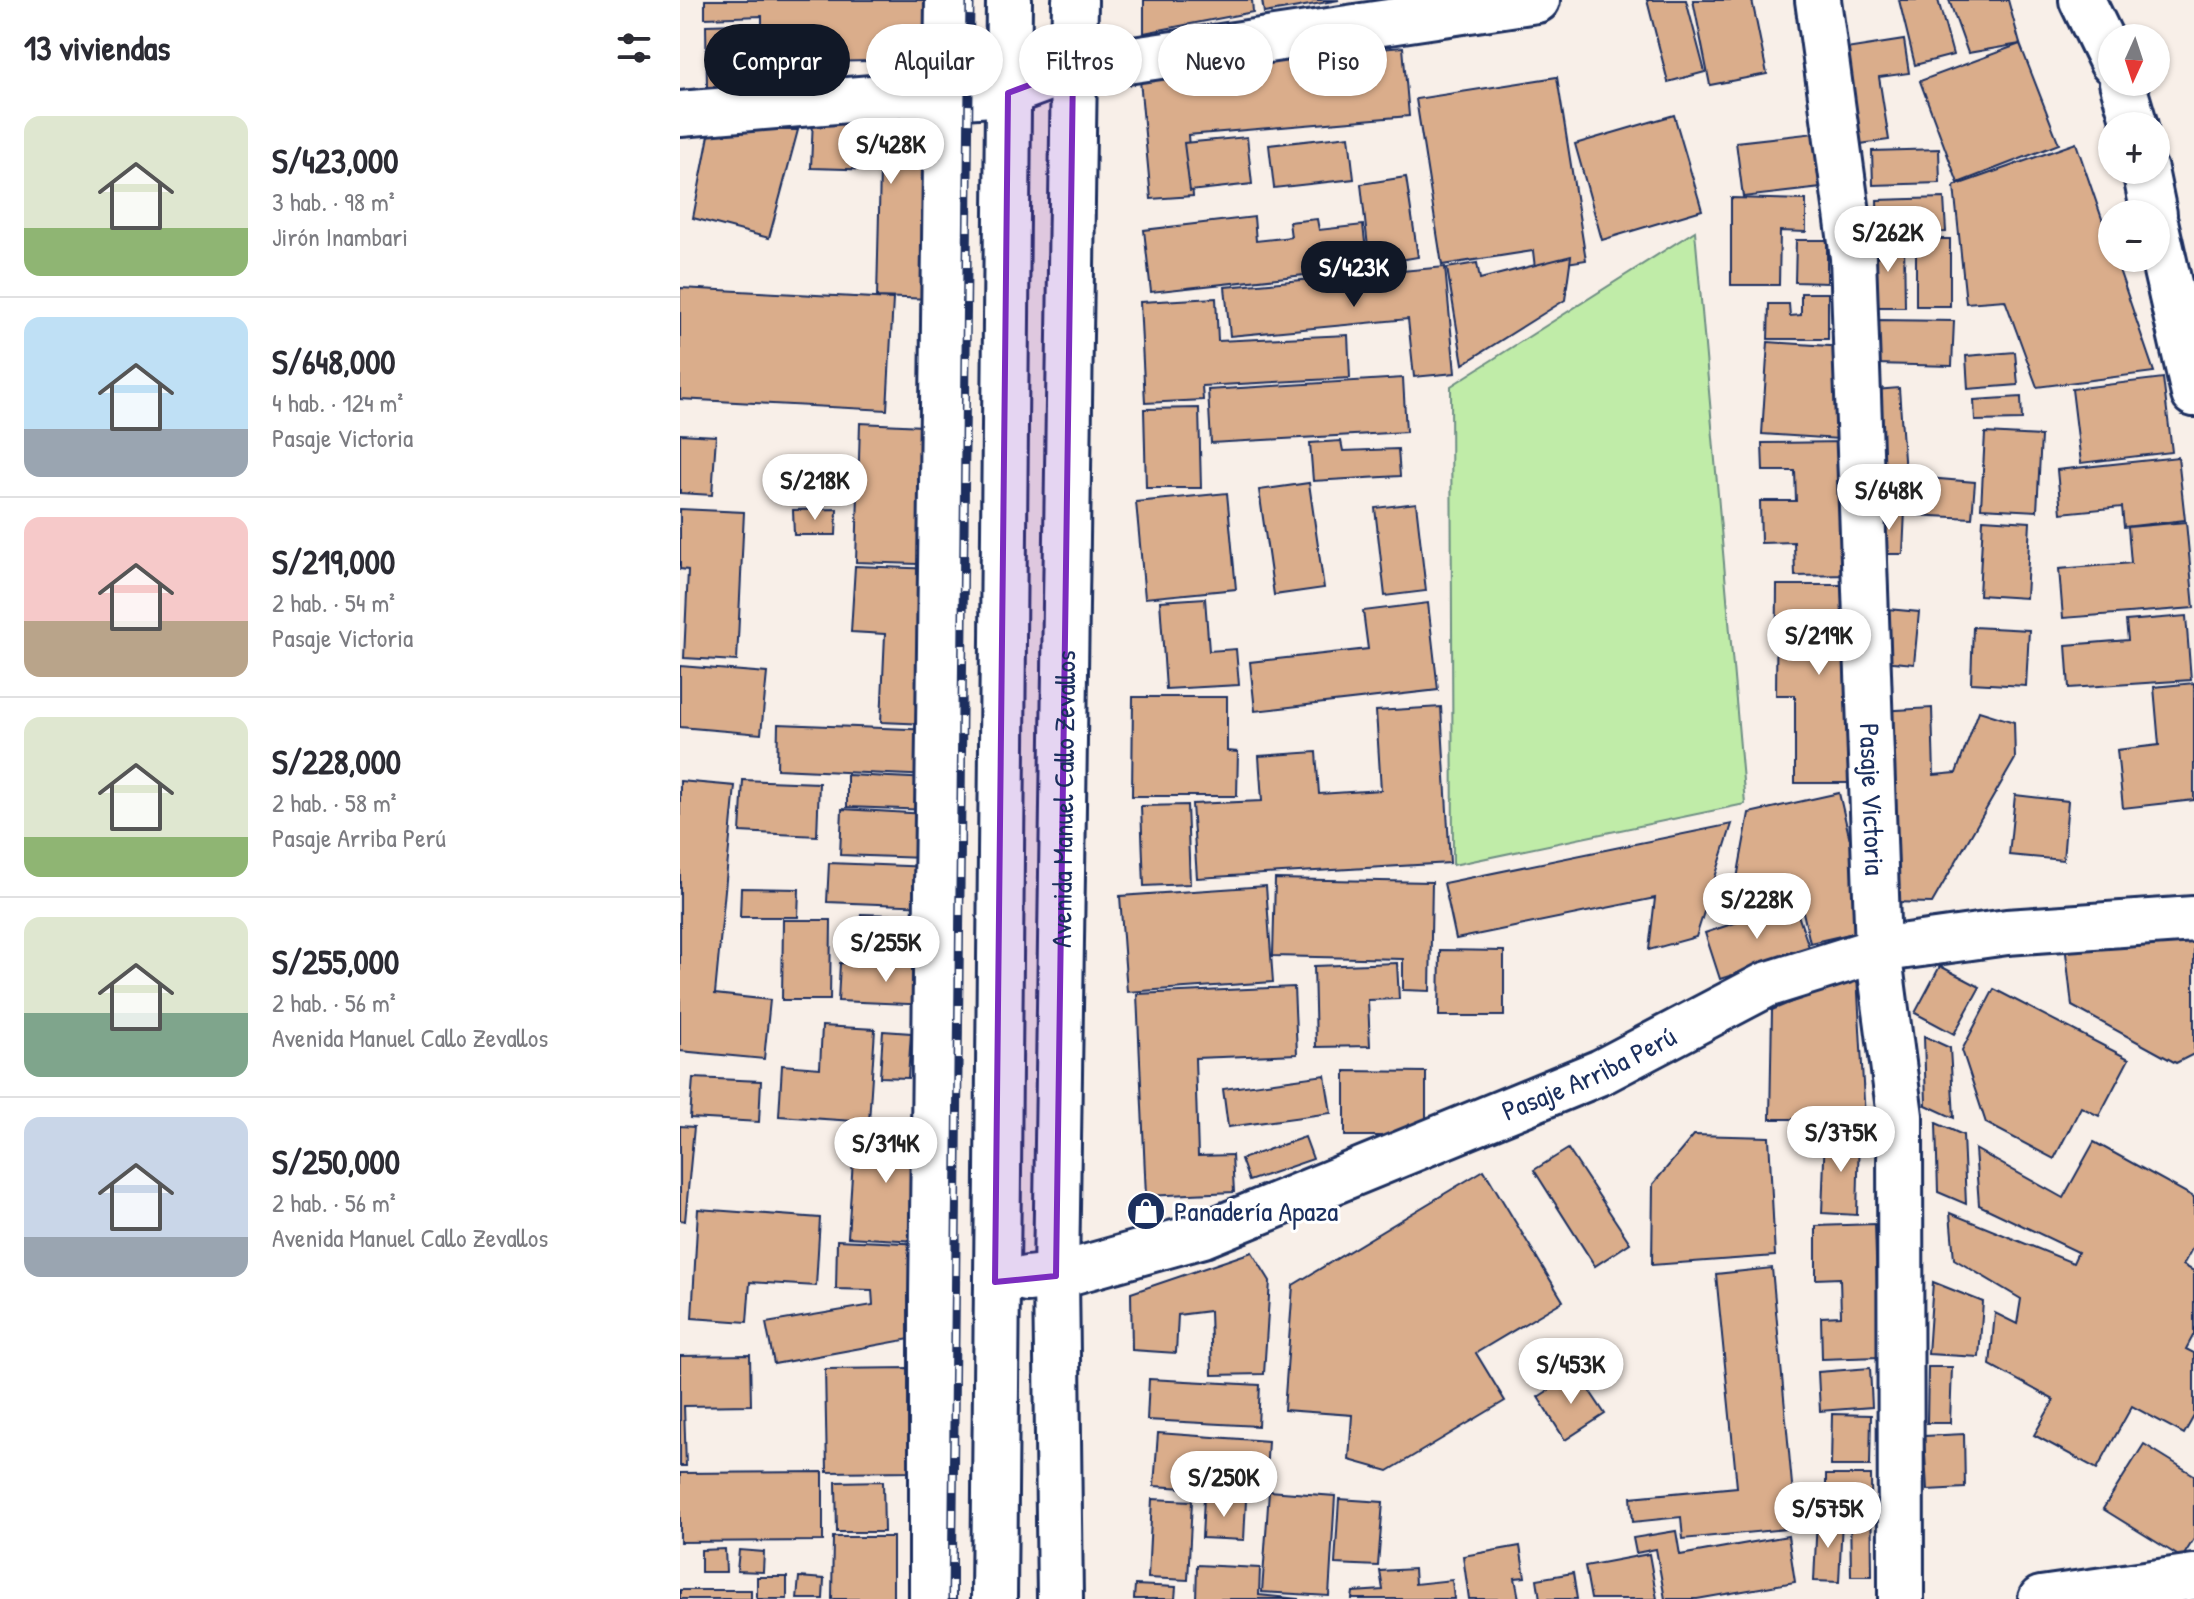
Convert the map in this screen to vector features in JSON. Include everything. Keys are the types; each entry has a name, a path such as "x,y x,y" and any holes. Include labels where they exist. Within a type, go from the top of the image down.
{"street":[{"path":"932,1599 932,1297 948,0"},
{"path":"994,1599 1009,0"},
{"name":"Avenida Manuel Callo Zevallos","path":"1074,24 1075,0"},
{"path":"1142,59 1537,0"},
{"name":"Pasaje Victoria","path":"1818,0 1853,257 1878,950 1900,1116 1901,1599"},
{"path":"2082,0 2098,33"},
{"path":"680,114 908,95 947,97 1008,93 1019,89"},
{"name":"Avenida Manuel Callo Zevallos","path":"1060,1599 1056,1276 1073,96"},
{"path":"2170,272 2184,319 2194,394"},
{"name":"Pasaje Arriba Perú","path":"995,1282 1056,1276 1203,1235 1601,1072 1766,985 1878,950 2007,932 2194,919"},
{"path":"2060,1598 2194,1577"}],"highlighted area":[{"path":"1073,69 1056,1276 995,1282 1008,93"}],"green space":[{"path":"1695,231 1745,804 1453,865 1451,386"}],"building":[{"path":"705,0 924,0 925,24 866,24 866,61 850,61 850,24 762,24 762,16 705,18"},
{"path":"1144,0 1252,0 1253,12 1191,24 1158,24 1158,30 1144,33"},
{"path":"1262,0 1339,0 1264,13"},
{"path":"1647,0 1686,0 1705,72 1668,82"},
{"path":"1693,0 1752,0 1767,74 1710,85"},
{"path":"1899,0 1938,0 1953,55 1915,65"},
{"path":"1949,0 2008,0 2020,44 1968,53"},
{"path":"1904,40 1909,73 1879,77 1889,140 1860,144 1846,49"},
{"path":"2020,44 2059,144 1958,183 1920,81"},
{"path":"1403,47 1409,116 1188,135 1193,196 1151,199 1142,69 1158,67 1158,96 1273,96 1273,58 1289,56 1289,96 1387,96 1387,48"},
{"path":"1557,77 1586,260 1535,268 1533,251 1442,265 1416,99"},
{"path":"904,103 937,120 932,299 877,297 880,170 811,168 813,117"},
{"path":"1674,115 1702,210 1602,240 1575,144"},
{"path":"710,130 798,130 769,238 693,218"},
{"path":"1815,133 1821,188 1743,197 1736,142"},
{"path":"1349,136 1354,179 1274,188 1269,145"},
{"path":"1247,137 1252,184 1190,191 1184,143"},
{"path":"2076,143 2098,207 2098,272 2120,272 2154,372 2037,387 2005,300 1966,303 1954,186"},
{"path":"1939,149 1940,183 1873,185 1872,151"},
{"path":"1406,177 1418,257 1370,265 1361,184"},
{"path":"1731,198 1806,200 1806,232 1780,231 1779,285 1731,285"},
{"path":"1944,198 1946,232 1878,234 1877,200"},
{"path":"1254,217 1256,241 1291,237 1289,222 1317,219 1319,230 1363,225 1368,268 1151,292 1144,230"},
{"path":"1916,239 1950,239 1950,306 1916,306"},
{"path":"1796,240 1827,240 1827,283 1795,282"},
{"path":"1871,240 1904,240 1905,307 1871,307"},
{"path":"1571,256 1565,300 1463,364 1447,268 1477,263 1480,279"},
{"path":"1445,267 1455,373 1414,377 1408,319 1230,336 1225,287"},
{"path":"680,288 893,299 887,410 680,399"},
{"path":"1801,293 1828,293 1828,339 1768,339 1769,304 1789,304 1790,316 1801,315"},
{"path":"1216,298 1218,341 1348,335 1350,378 1202,386 1203,400 1145,403 1140,302"},
{"path":"1877,320 1954,321 1952,366 1876,364"},
{"path":"1768,342 1844,347 1839,439 1762,434"},
{"path":"2015,352 2018,385 1968,389 1966,356"},
{"path":"1403,378 1406,432 1211,443 1208,390"},
{"path":"2163,378 2172,452 2081,463 2072,389"},
{"path":"1899,388 1907,502 1882,504 1875,390"},
{"path":"2021,397 2022,420 1975,421 1974,400"},
{"path":"1199,408 1201,488 1146,488 1144,409"},
{"path":"860,423 923,426 918,564 856,562"},
{"path":"1985,433 2041,436 2037,511 1981,508"},
{"path":"680,434 716,436 712,495 680,493"},
{"path":"1341,441 1343,451 1398,449 1400,476 1313,481 1310,443"},
{"path":"1845,442 1848,575 1795,576 1794,542 1761,543 1760,501 1796,501 1795,471 1763,471 1762,443"},
{"path":"2178,457 2185,520 2124,527 2122,507 2061,513 2057,470"},
{"path":"1915,477 1975,482 1972,518 1913,515"},
{"path":"1309,483 1324,588 1274,595 1259,490"},
{"path":"1227,493 1236,589 1145,598 1136,502"},
{"path":"1416,503 1426,591 1385,596 1375,508"},
{"path":"680,509 744,512 737,661 684,658 688,570 680,569"},
{"path":"837,509 836,535 794,535 793,510"},
{"path":"1875,510 1905,510 1903,554 1874,554"},
{"path":"1983,519 2030,522 2026,598 1979,595"},
{"path":"2186,522 2194,608 2063,618 2059,569 2131,563 2128,527"},
{"path":"855,566 935,569 928,724 881,722 885,634 851,632"},
{"path":"1777,585 1855,585 1854,783 1795,783 1795,695 1776,695"},
{"path":"1205,598 1209,651 1236,649 1239,685 1166,689 1160,601"},
{"path":"1428,603 1438,690 1255,711 1250,662 1368,649 1363,611"},
{"path":"1877,608 1919,612 1914,664 1872,660"},
{"path":"2186,616 2191,680 2069,688 2066,645 2128,640 2126,621"},
{"path":"1973,627 2029,630 2026,686 1971,683"},
{"path":"680,666 767,673 761,734 680,727"},
{"path":"2194,683 2194,800 2123,808 2117,750 2159,745 2154,687"},
{"path":"1133,697 1227,697 1227,751 1238,752 1237,796 1132,796"},
{"path":"1441,707 1450,863 1197,878 1192,804 1262,801 1259,756 1316,752 1319,794 1381,790 1376,711"},
{"path":"1932,708 1934,775 1956,773 1979,711 2014,722 2015,759 1932,903 1890,902 1879,711"},
{"path":"778,724 934,730 932,776 777,769"},
{"path":"847,775 931,779 930,810 847,807"},
{"path":"743,780 819,783 817,836 740,832"},
{"path":"680,781 735,786 715,994 770,1000 764,1059 680,1051"},
{"path":"1839,793 1871,929 1810,943 1796,881 1734,895 1749,813"},
{"path":"2015,795 2068,801 2063,860 2009,855"},
{"path":"1187,805 1190,884 1144,886 1141,806"},
{"path":"842,809 926,814 924,858 840,855"},
{"path":"1732,824 1696,937 1649,950 1655,898 1456,939 1444,883"},
{"path":"829,863 931,867 929,906 827,902"},
{"path":"1275,879 1432,882 1430,991 1403,990 1403,959 1273,956"},
{"path":"1266,886 1273,982 1127,992 1120,896"},
{"path":"741,888 799,889 798,917 740,917"},
{"path":"1794,903 1810,950 1720,979 1705,933"},
{"path":"861,914 929,916 928,957 859,954"},
{"path":"783,920 831,920 830,1000 782,1000"},
{"path":"2194,937 2194,1054 2176,1063 2072,1006 2065,944"},
{"path":"1440,950 1504,951 1504,1016 1439,1016"},
{"path":"840,963 933,967 931,1005 838,1001"},
{"path":"1397,963 1399,999 1368,1000 1370,1046 1316,1047 1314,966"},
{"path":"1940,966 1980,987 1954,1034 1915,1013"},
{"path":"1857,975 1865,1119 1770,1119 1772,1010"},
{"path":"1294,987 1297,1054 1195,1058 1198,1156 1232,1155 1234,1192 1146,1196 1137,994"},
{"path":"1994,989 2129,1059 2099,1116 2081,1107 2054,1159 1986,1123 1962,1050"},
{"path":"822,1026 875,1029 869,1122 779,1116 782,1065 820,1068"},
{"path":"883,1031 911,1033 908,1078 880,1077"},
{"path":"1924,1036 1950,1048 1954,1118 1926,1105"},
{"path":"1345,1071 1426,1072 1426,1136 1345,1136"},
{"path":"1325,1075 1331,1113 1228,1127 1223,1089"},
{"path":"693,1078 761,1081 759,1122 690,1118"},
{"path":"1936,1123 1963,1135 1966,1204 1938,1192"},
{"path":"680,1126 694,1127 685,1221 680,1220"},
{"path":"855,1129 924,1134 917,1241 848,1237"},
{"path":"1825,1133 1859,1134 1857,1215 1822,1213"},
{"path":"1694,1135 1769,1137 1775,1256 1652,1265 1653,1184"},
{"path":"1305,1137 1313,1159 1249,1181 1241,1159"},
{"path":"2094,1142 2194,1197 2194,1245 2183,1265 2194,1271 2194,1334 2186,1349 2194,1353 2194,1416 2184,1434 2132,1406 2097,1469 2034,1435 2054,1400 1990,1365 1995,1313 2017,1324 2021,1299 1954,1259 1950,1213 2073,1263 2078,1252 1979,1205 1975,1149 2063,1198"},
{"path":"1568,1149 1630,1243 1595,1266 1534,1170"},
{"path":"1484,1170 1563,1301 1476,1353 1505,1401 1388,1471 1349,1460 1352,1415 1284,1410 1293,1285"},
{"path":"698,1209 820,1218 816,1286 750,1282 747,1322 692,1318"},
{"path":"1875,1224 1879,1357 1822,1359 1821,1317 1841,1316 1840,1278 1816,1279 1816,1226"},
{"path":"837,1240 925,1244 921,1337 774,1364 766,1323 873,1305 872,1290 836,1289"},
{"path":"1252,1252 1270,1281 1264,1374 1212,1375 1210,1311 1178,1315 1176,1353 1132,1350 1131,1293"},
{"path":"1772,1268 1796,1528 1683,1539 1681,1517 1633,1522 1631,1497 1737,1487 1716,1274"},
{"path":"1933,1282 1983,1302 1979,1357 1928,1354"},
{"path":"750,1355 751,1405 684,1406 686,1466 680,1466 680,1356"},
{"path":"1928,1367 1952,1367 1950,1423 1927,1423"},
{"path":"911,1368 912,1471 827,1472 825,1369"},
{"path":"1870,1368 1872,1407 1820,1411 1818,1372"},
{"path":"1577,1372 1605,1414 1565,1440 1538,1397"},
{"path":"1149,1379 1260,1385 1258,1426 1147,1420"},
{"path":"1832,1414 1871,1415 1870,1466 1831,1466"},
{"path":"1158,1433 1268,1441 1265,1493 1154,1486"},
{"path":"1964,1434 1965,1488 1927,1490 1924,1436"},
{"path":"2144,1444 2194,1475 2194,1539 2182,1558 2103,1509"},
{"path":"823,1472 823,1541 680,1542 680,1473"},
{"path":"1826,1475 1871,1475 1872,1576 1851,1576 1850,1505 1826,1505"},
{"path":"883,1481 884,1532 837,1532 836,1482"},
{"path":"1269,1491 1335,1496 1329,1596 1262,1592"},
{"path":"1204,1497 1246,1500 1244,1540 1202,1538"},
{"path":"1152,1499 1192,1501 1188,1580 1148,1578"},
{"path":"1339,1499 1383,1502 1378,1566 1335,1564"},
{"path":"1817,1518 1842,1520 1839,1582 1814,1581"},
{"path":"1676,1531 1680,1555 1788,1536 1795,1582 1697,1599 1665,1599 1656,1549 1636,1553 1633,1538"},
{"path":"833,1537 893,1537 893,1599 832,1599"},
{"path":"1520,1546 1525,1577 1515,1578 1519,1599 1469,1599 1463,1556"},
{"path":"725,1549 726,1572 701,1572 701,1550"},
{"path":"739,1550 764,1552 763,1572 737,1571"},
{"path":"1649,1554 1657,1599 1591,1599 1585,1566"},
{"path":"1197,1565 1260,1568 1259,1595 1299,1599 1196,1599"},
{"path":"1414,1569 1415,1584 1452,1580 1454,1599 1352,1599 1353,1592 1383,1590 1380,1571"},
{"path":"1573,1573 1577,1599 1540,1599 1537,1579"},
{"path":"757,1577 787,1577 787,1599 757,1599"},
{"path":"799,1577 824,1579 823,1599 797,1599"},
{"path":"1135,1585 1176,1587 1175,1599 1134,1599"},
{"path":"680,1590 751,1590 751,1599 680,1599"}],"railway":[{"path":"952,1599 970,0"}],"place":[{"name":"Panadería Apaza","path":"1146,1211"}]}
